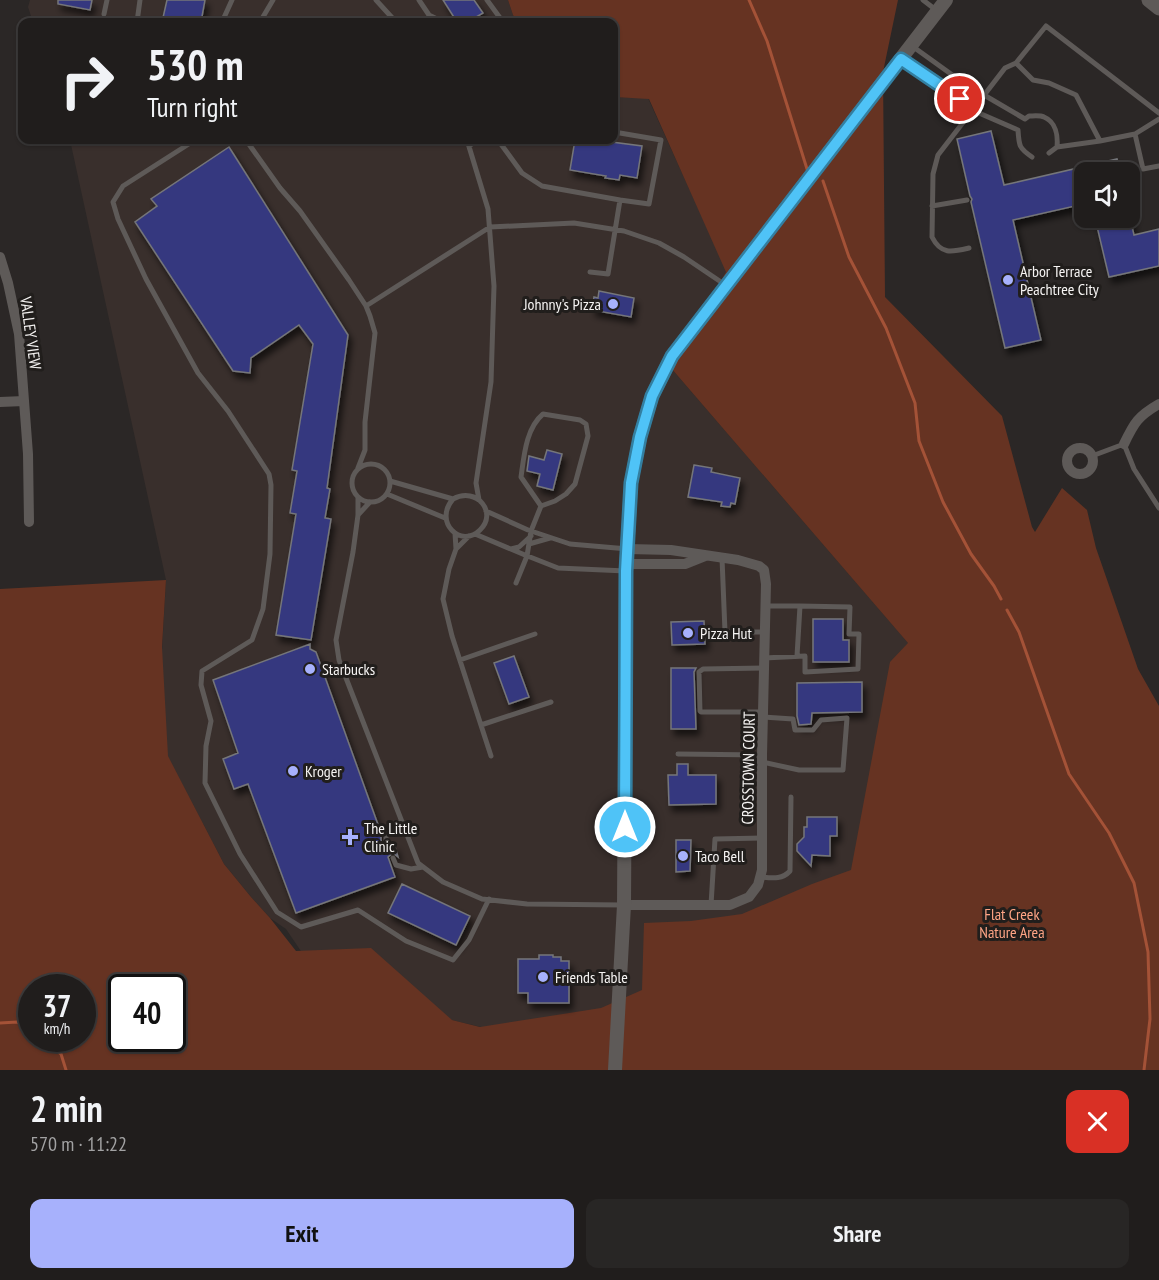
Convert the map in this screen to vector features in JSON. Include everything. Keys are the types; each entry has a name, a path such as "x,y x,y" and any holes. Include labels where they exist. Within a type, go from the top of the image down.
{"main road":[{"path":"1149,0 1159,8"}],"street":[{"path":"615,1070 624,905 627,568 631,483 640,437 652,396 672,356 944,3"},
{"name":"VALLEY VIEW","path":"0,257 19,334 28,454 29,522"},
{"path":"0,402 24,401"},
{"path":"1125,444 1135,422 1145,411 1159,404"},
{"name":"CROSSTOWN COURT","path":"628,549 671,550 705,555 759,566 764,570 766,584 762,870 760,877"},
{"name":"CROSSTOWN COURT","path":"627,568 685,564 705,555"},
{"path":"624,905 730,904 749,897 758,885 760,877"}],"lane":[{"path":"104,14 107,0"},
{"path":"138,18 140,0"},
{"path":"224,18 232,0"},
{"path":"262,18 273,0"},
{"path":"376,0 392,18"},
{"path":"419,0 429,15 435,18"},
{"path":"487,0 498,18"},
{"path":"923,0 944,3"},
{"path":"969,248 950,252 936,246 932,237 933,174 938,155 1005,68 1016,63 1046,26 1159,113"},
{"path":"911,45 969,87 969,96"},
{"path":"901,59 960,99 969,96"},
{"path":"1016,63 1033,80 1049,83 1076,95 1100,141"},
{"path":"984,95 1025,119"},
{"path":"969,96 978,103"},
{"path":"972,110 1018,130"},
{"path":"1032,158 1019,144 1018,130 1029,116 1043,116 1052,123 1058,136 1057,147"},
{"path":"1048,153 1057,147 1135,134 1159,119"},
{"path":"501,144 522,173 542,186 649,204 661,140 618,133"},
{"path":"1135,134 1143,169 1159,166"},
{"path":"189,144 123,186 113,202 118,219 146,279 198,373 228,411 269,474 271,485 270,554 263,609 252,640 202,671 201,685 211,720 206,746 205,783 240,854 278,912 301,927 358,910 406,941 453,960 469,940 489,899"},
{"path":"249,144 280,188 300,211 366,306 375,333 364,422 365,450 352,478 352,483 354,493 363,501 376,502 382,499 390,488 386,471 372,464 358,468"},
{"path":"468,144 488,209 494,286 491,382 477,483 479,500"},
{"path":"590,272 608,274 620,200"},
{"path":"932,206 967,200"},
{"path":"366,306 490,228 573,223 624,231 658,243 726,285"},
{"path":"543,414 580,420 586,424 588,436 574,484 566,494 541,506 521,477 525,452 534,424 543,414"},
{"path":"1092,456 1125,444 1134,469 1159,508"},
{"path":"365,450 372,464"},
{"path":"390,481 453,500"},
{"path":"466,495 477,483"},
{"path":"387,494 446,518"},
{"path":"456,549 472,535 481,530 486,518 486,511 479,500 466,495 453,500 446,511 447,524 455,533 464,536 472,535 558,568 627,568"},
{"path":"358,497 353,552 336,640 339,660 418,863 443,882 483,899 527,904 624,905"},
{"path":"358,514 370,502"},
{"path":"516,583 527,556 531,533 541,506"},
{"path":"486,511 531,533 570,544 628,549"},
{"path":"455,533 456,549 442,599 491,756"},
{"path":"511,549 519,547 531,533"},
{"path":"529,544 552,538"},
{"path":"722,558 724,632 765,632"},
{"path":"678,754 762,759 799,770 843,770 847,718 821,720 813,730 795,730 793,719 763,714 700,711 699,672 703,669 805,656 805,672 858,669 859,634 849,634 850,607 765,606"},
{"path":"797,656 800,606"},
{"path":"460,660 535,634"},
{"path":"481,725 551,702"},
{"path":"760,877 776,879 785,876 790,871 791,797"},
{"path":"388,846 386,833 401,821"},
{"path":"711,905 715,839 762,838"},
{"path":"393,858 396,865 411,869 423,867"}],"shaded area":[{"path":"30,0 508,0 515,18 32,18 28,7"},
{"path":"618,97 648,98 727,272 671,368 941,681 871,882 622,1060 328,991 286,929 270,918 224,864 157,736 166,580 71,144 618,144"}],"green space":[{"name":"Flat Creek Nature Area","path":"508,0 898,0 883,72 885,297 1002,416 1035,532 1062,488 1087,510 1096,548 1138,669 1159,706 1159,1070 0,1070 0,589 166,580 162,647 168,756 224,864 296,951 371,948 452,1020 480,1027 601,1008 642,990 644,923 691,921 742,914 851,870 890,662 908,643 671,368 726,272 649,99 618,97 618,18 515,18"}],"building":[{"path":"58,0 92,0 90,10 58,4"},
{"path":"167,0 205,0 202,18 163,18"},
{"path":"443,0 474,0 483,13 475,18 454,18"},
{"name":"Arbor Terrace Peachtree City","path":"991,131 1004,185 1074,169 1074,206 1013,220 1041,340 1005,348 957,139"},
{"path":"618,143 642,146 637,178 620,175 619,180 570,170 574,144"},
{"path":"229,147 348,335 327,488 330,489 325,518 331,519 311,640 276,635 296,514 290,513 297,471 292,470 313,344 299,325 251,358 250,373 233,371 135,222 157,206 151,199"},
{"name":"Arbor Terrace Peachtree City","path":"1097,228 1132,228 1134,235 1159,229 1159,266 1109,277"},
{"name":"Johnny's Pizza","path":"599,291 634,298 631,317 592,310 594,297 598,298"},
{"path":"547,450 562,454 553,490 537,486 540,474 527,471 529,456 544,460"},
{"path":"694,465 712,468 711,472 740,478 735,504 731,503 730,507 721,506 722,502 688,497"},
{"path":"813,619 843,619 843,640 849,640 849,662 813,662"},
{"name":"Pizza Hut","path":"704,621 705,644 672,645 671,622"},
{"name":"Kroger","path":"310,644 310,649 316,652 381,833 383,848 389,851 394,844 398,857 393,853 388,857 395,877 296,913 248,784 234,789 223,759 238,753 213,680"},
{"path":"514,656 529,697 509,704 494,663"},
{"path":"671,668 696,668 694,672 696,729 671,729"},
{"path":"862,682 862,712 812,713 811,724 799,725 797,683"},
{"path":"677,764 688,764 688,775 716,775 716,804 669,805 668,775 677,775"},
{"path":"807,817 837,817 837,836 830,836 830,856 812,855 811,866 797,851 797,844 804,837 804,827 807,827"},
{"name":"Taco Bell","path":"676,840 691,840 690,871 676,872"},
{"path":"402,884 470,916 456,945 388,913"},
{"name":"Friends Table","path":"539,955 553,955 553,957 561,957 561,961 569,961 569,1003 528,1003 528,993 518,993 518,959 539,959"}],"waterway":[{"path":"749,0 767,41 807,169"},
{"path":"823,181 849,257 886,328 915,403 919,441 943,502 971,554 1001,599"},
{"path":"1007,610 1019,632 1069,774 1109,833 1134,883 1148,952 1150,1019 1144,1070"},
{"path":"0,1023 18,1023"},
{"path":"59,1052 66,1070"}],"place":[{"name":"Arbor Terrace Peachtree City","path":"1008,280"},
{"name":"Johnny's Pizza","path":"613,304"},
{"name":"Pizza Hut","path":"688,633"},
{"name":"Starbucks","path":"310,669"},
{"name":"Kroger","path":"293,771"},
{"name":"The Little Clinic","path":"350,837"},
{"name":"Taco Bell","path":"683,856"},
{"name":"Friends Table","path":"543,977"}],"route":[{"path":"625,827 626,571 631,483 640,437 652,396 672,356 901,59 960,99"}]}
